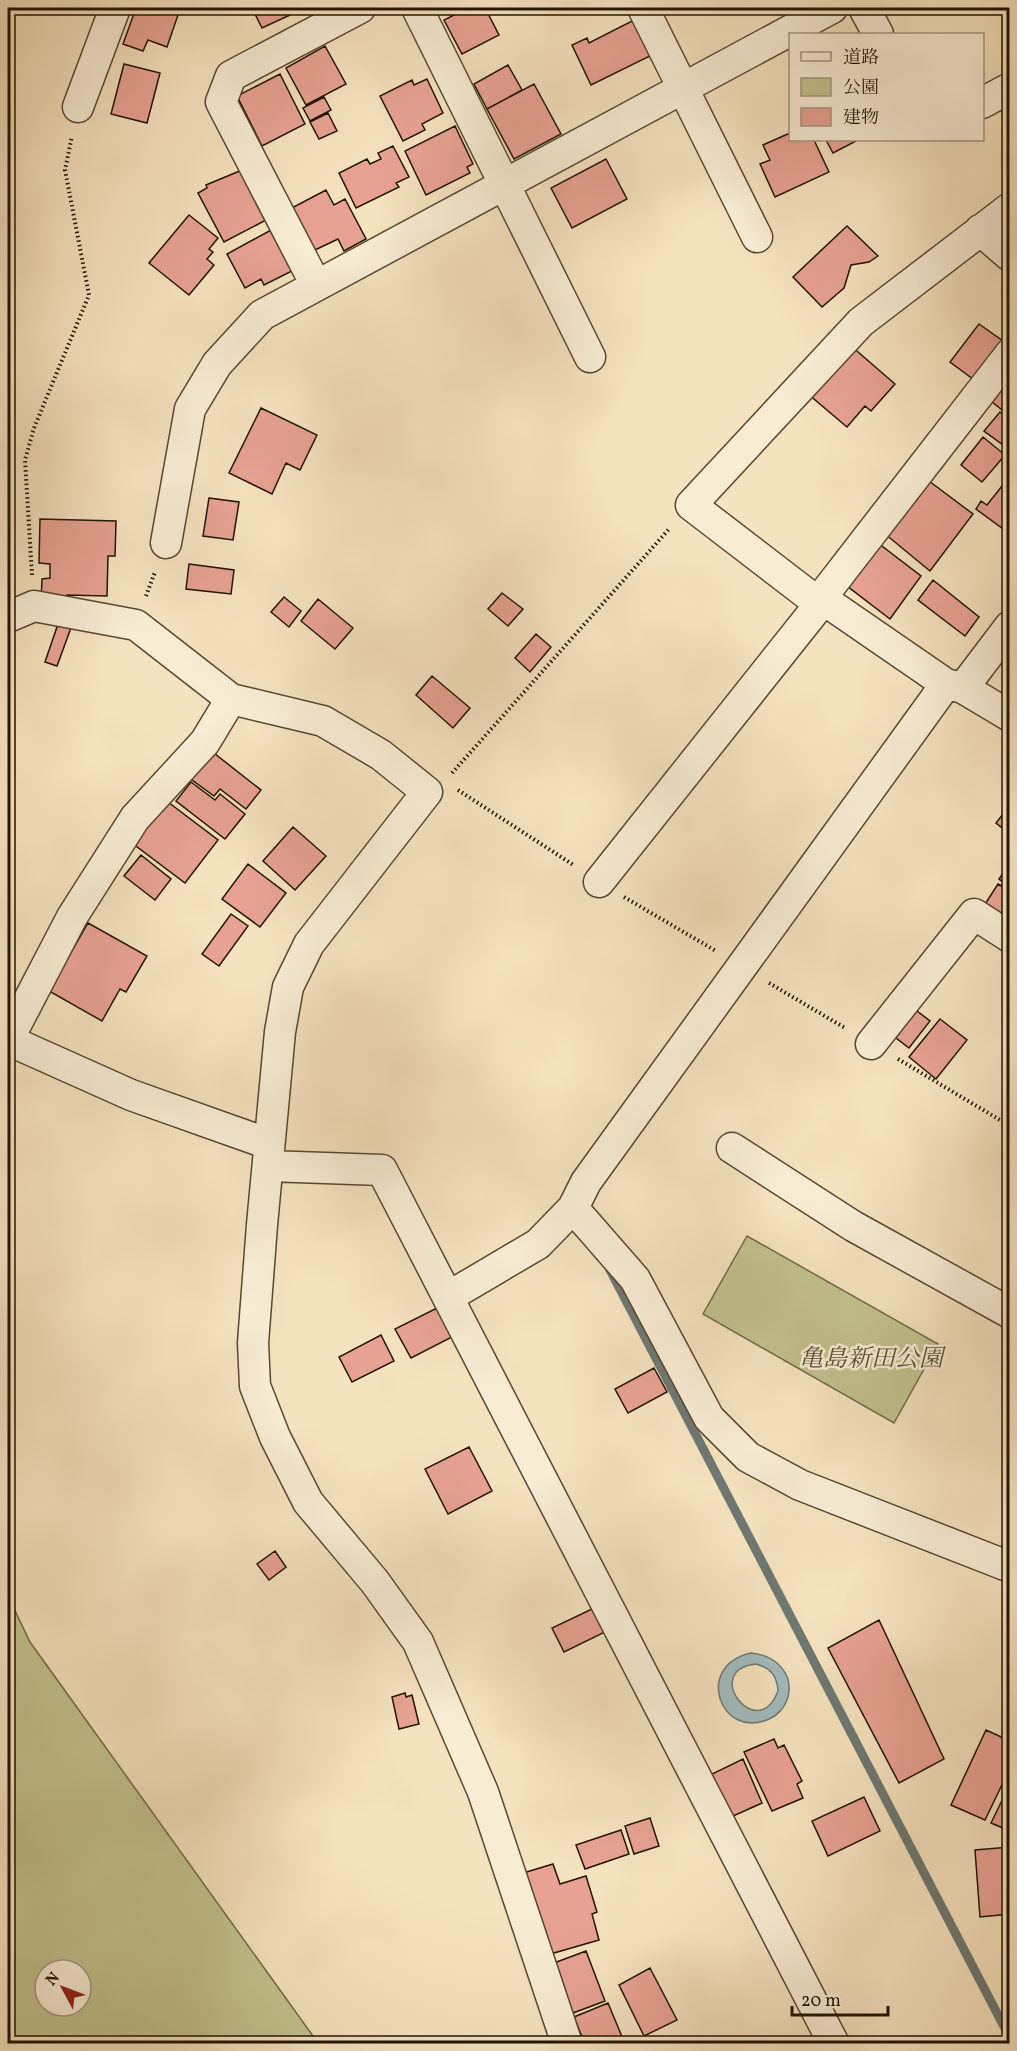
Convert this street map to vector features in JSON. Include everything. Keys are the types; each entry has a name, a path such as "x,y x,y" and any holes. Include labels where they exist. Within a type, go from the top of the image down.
{"street":[{"path":"78,107 115,8"},
{"path":"316,285 221,102 231,76 360,8"},
{"path":"643,8 757,237"},
{"path":"166,543 190,409 217,364 262,315 832,8"},
{"path":"864,8 877,33"},
{"path":"422,9 590,357"},
{"path":"984,101 1010,88"},
{"path":"1010,208 861,322 692,505 820,601 955,686 1010,716"},
{"path":"980,230 1010,256"},
{"path":"599,882 1010,354"},
{"path":"21,612 136,625 231,699 322,721 381,755 427,792 309,944 288,987 280,1032 253,1343 255,1386 274,1437 308,1502 375,1582 418,1642 483,1792 567,2043"},
{"path":"448,1297 538,1244 573,1208 586,1182 955,686 1010,626"},
{"path":"231,699 205,742 135,818 72,917 8,1040 269,1155 382,1170 834,2043"},
{"path":"871,1044 974,914 1010,937"},
{"path":"732,1148 853,1226 1010,1313"},
{"path":"573,1208 635,1279 709,1418 748,1457 800,1485 1010,1568"}],"path":[{"path":"21,612 25,460 34,428 89,295 65,170 78,107"},
{"path":"427,792 445,781 692,505"},
{"path":"136,625 166,543"}],"green space":[{"name":"亀島新田公園","path":"747,1236 938,1344 894,1423 703,1314"},
{"path":"8,1596 30,1642 318,2043 8,2043"}],"water":[{"path":"751,1653 760,1654 781,1667 786,1674 789,1690 786,1703 775,1716 752,1723 738,1720 727,1711 720,1699 719,1685 723,1672 733,1660","holes":["756,1664 772,1673 778,1691 769,1706 758,1710 747,1708 738,1700 733,1689 733,1678 740,1669"]}],"building":[{"path":"136,8 161,8 178,15 167,47 148,40 143,51 123,44"},
{"path":"252,8 305,8 262,28"},
{"path":"468,8 485,8 499,35 462,54 444,20"},
{"path":"636,19 654,54 591,85 572,45 587,38 589,43"},
{"path":"325,46 346,84 306,105 286,68"},
{"path":"124,64 160,73 147,123 111,114"},
{"path":"508,65 522,90 487,109 474,84"},
{"path":"280,74 305,124 262,146 237,96"},
{"path":"427,79 443,113 422,124 425,130 403,141 380,96 412,80 414,85"},
{"path":"534,84 561,134 514,159 487,109"},
{"path":"324,97 331,110 310,121 303,108"},
{"path":"328,113 337,131 319,139 310,122"},
{"path":"455,126 473,164 467,167 470,173 426,195 405,151"},
{"path":"789,133 789,141 814,141 829,172 775,197 760,164 770,160 763,145"},
{"path":"827,141 856,141 833,153"},
{"path":"393,146 409,177 396,183 399,187 356,208 339,173 367,159 370,164 381,159 378,153"},
{"path":"606,159 627,199 572,228 551,188"},
{"path":"242,170 268,219 224,242 198,193 207,188 206,185"},
{"path":"326,190 334,205 345,199 366,239 344,251 338,239 315,250 303,228 288,210"},
{"path":"189,215 218,238 209,249 213,252 207,259 214,265 189,295 149,263"},
{"path":"847,226 878,256 869,262 851,265 844,288 822,307 793,277"},
{"path":"271,230 292,271 264,285 261,279 245,288 227,254"},
{"path":"979,324 1003,341 973,379 950,362"},
{"path":"850,345 895,384 871,411 865,406 847,427 808,394"},
{"path":"998,375 1010,383 1010,416 983,395"},
{"path":"261,408 317,435 300,470 286,463 272,494 229,473"},
{"path":"1000,412 1010,420 1010,450 984,431"},
{"path":"983,437 1005,455 982,482 961,465"},
{"path":"921,475 973,514 930,571 879,529"},
{"path":"1010,476 1010,534 976,509 981,501 987,505"},
{"path":"209,498 239,502 233,540 203,536"},
{"path":"40,519 116,521 115,556 108,556 107,596 67,595 66,603 41,602 42,579 50,578 50,564 39,563"},
{"path":"878,543 921,576 890,619 847,586"},
{"path":"189,564 234,570 231,594 186,589"},
{"path":"933,580 979,617 965,636 918,600"},
{"path":"502,593 523,609 508,626 488,609"},
{"path":"284,597 301,611 289,627 271,612"},
{"path":"318,599 353,628 335,649 301,621"},
{"path":"59,621 72,625 57,666 45,662"},
{"path":"536,634 551,647 530,672 515,658"},
{"path":"432,676 470,708 453,728 416,695"},
{"path":"210,750 261,790 246,809 220,789 214,796 188,777"},
{"path":"191,782 215,800 220,794 245,814 225,839 176,801"},
{"path":"164,799 218,840 185,883 132,843"},
{"path":"1010,805 1010,834 996,823"},
{"path":"293,827 326,856 295,890 263,861"},
{"path":"141,855 171,879 155,900 124,876"},
{"path":"1010,863 1010,887 999,879"},
{"path":"248,864 286,893 260,927 222,899"},
{"path":"998,884 1010,891 1010,935 978,915"},
{"path":"231,914 248,926 219,966 202,954"},
{"path":"88,923 147,956 126,992 120,989 102,1021 49,991"},
{"path":"908,1004 930,1021 909,1048 887,1031"},
{"path":"940,1019 967,1040 936,1079 909,1057"},
{"path":"437,1308 452,1337 411,1358 395,1329"},
{"path":"381,1335 394,1361 352,1382 339,1357"},
{"path":"654,1368 667,1392 628,1413 615,1389"},
{"path":"469,1447 492,1491 448,1514 425,1469"},
{"path":"275,1551 286,1567 269,1580 257,1564"},
{"path":"594,1608 605,1632 564,1652 552,1628"},
{"path":"879,1620 944,1759 899,1783 828,1648"},
{"path":"405,1693 406,1697 412,1695 419,1724 399,1729 392,1697"},
{"path":"986,1730 1010,1741 1010,1768 985,1820 951,1805"},
{"path":"774,1739 778,1748 784,1745 802,1781 797,1784 803,1798 772,1811 744,1752"},
{"path":"743,1759 762,1803 731,1817 712,1774"},
{"path":"1010,1784 1010,1831 991,1823"},
{"path":"864,1797 880,1831 828,1856 812,1821"},
{"path":"650,1818 659,1846 634,1854 625,1826"},
{"path":"621,1830 629,1854 585,1869 576,1845"},
{"path":"1010,1847 1010,1914 980,1917 975,1850"},
{"path":"553,1864 560,1884 586,1876 597,1912 592,1914 599,1940 547,1955 520,1874"},
{"path":"586,1951 605,2001 573,2013 570,2006 565,2008 554,1963"},
{"path":"650,1968 677,2020 644,2036 619,1985"},
{"path":"608,2003 625,2044 585,2044 574,2017"}],"waterway":[{"path":"609,1268 1010,2038"}]}
